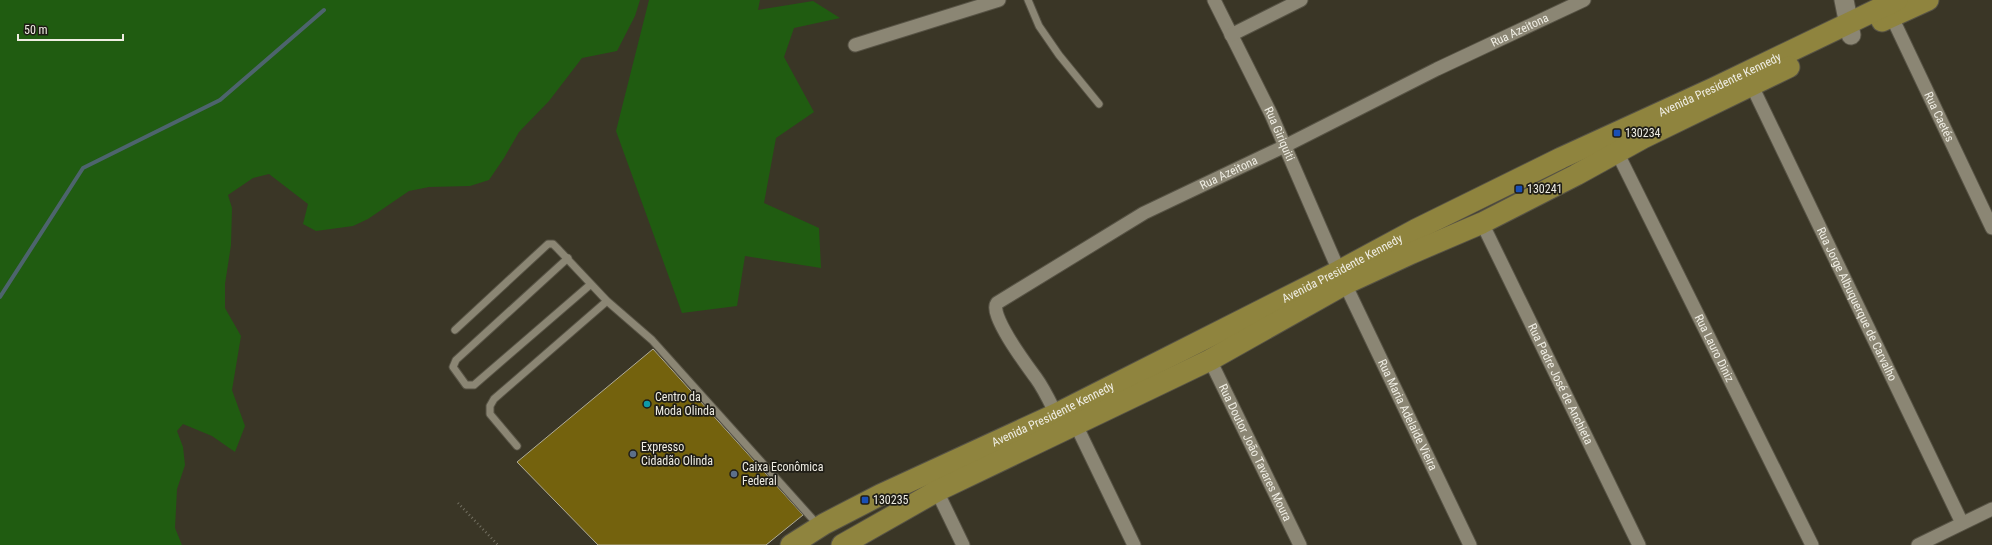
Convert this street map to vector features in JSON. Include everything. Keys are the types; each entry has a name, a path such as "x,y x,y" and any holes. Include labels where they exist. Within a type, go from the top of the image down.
{"main road":[{"path":"1844,0 1850,29"},
{"name":"Avenida Presidente Kennedy","path":"791,545 819,527 929,471 1056,414 1342,278 1412,253 1482,223 1576,175 1617,152 1752,86 1850,29 1892,7 1928,0"},
{"name":"Avenida Presidente Kennedy","path":"842,545 937,491 1210,360 1451,212 1850,29"}],"street":[{"path":"855,45 999,0"},
{"name":"Rua Giriquiti","path":"1214,0 1271,114 1342,278"},
{"path":"1231,35 1301,0"},
{"name":"Rua Azeitona","path":"1056,414 1037,380 1008,338 995,309 997,303 1144,213 1285,146 1437,69 1584,0"},
{"name":"Rua Caetés","path":"1892,7 1992,228"},
{"name":"Rua Jorge Albuquerque de Carvalho","path":"1752,86 1962,522"},
{"name":"Rua Lauro Diniz","path":"1617,152 1812,545"},
{"name":"Rua Padre José de Anchieta","path":"1482,223 1639,545"},
{"name":"Rua Maria Adelaide Vieira","path":"1342,278 1470,545"},
{"name":"Rua Doutor João Tavares Moura","path":"1210,360 1300,545"},
{"path":"1076,425 1134,545"},
{"path":"929,471 963,545"},
{"path":"1918,545 1962,522 1992,509"}],"lane":[{"path":"1028,0 1039,26 1059,55 1099,104"},
{"path":"455,330 548,244 553,244 568,258 607,301 652,340 819,527"},
{"path":"568,258 456,360 453,367 466,385 474,385 591,284"},
{"path":"517,446 490,414 490,406 494,399 607,301"}],"path":[{"path":"458,503 498,545"}],"green space":[{"path":"0,0 640,0 635,16 617,51 582,58 549,101 519,132 489,180 470,186 429,187 409,191 368,219 353,226 316,231 303,224 308,204 269,174 253,178 228,195 232,208 231,245 225,284 225,308 241,336 232,390 245,426 235,452 212,436 183,424 177,431 183,447 185,465 177,489 175,528 182,545 0,545"},
{"path":"649,0 760,0 758,10 813,1 840,18 794,28 784,57 814,112 776,138 764,203 819,228 821,268 745,256 737,306 682,313 616,131"}],"building":[{"name":"Centro da Moda Olinda","path":"653,349 803,515 766,545 598,545 517,462"}],"waterway":[{"path":"0,297 83,168 220,100 324,10"}],"place":[{"name":"130234","path":"1617,133"},
{"name":"130241","path":"1519,189"},
{"name":"Centro da Moda Olinda","path":"647,404"},
{"name":"Expresso Cidadão Olinda","path":"633,454"},
{"name":"Caixa Econômica Federal","path":"734,474"},
{"name":"130235","path":"865,500"}]}
